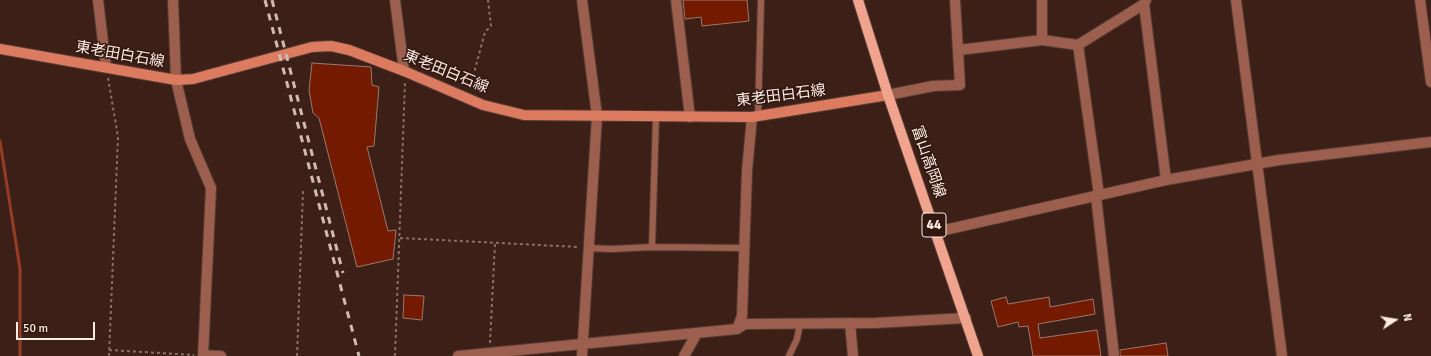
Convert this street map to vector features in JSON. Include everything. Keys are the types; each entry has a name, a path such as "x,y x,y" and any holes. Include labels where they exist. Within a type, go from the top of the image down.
{"main road":[{"name":"富山高岡線","path":"858,0 888,95 978,356"},
{"name":"東老田白石線","path":"2,49 176,80 193,79 312,48 330,46 349,50 404,71 483,105 524,115 755,117 888,95"}],"street":[{"path":"98,0 106,67"},
{"path":"172,0 176,80 190,139 211,188 203,356 221,356"},
{"path":"395,0 404,71"},
{"path":"582,0 597,116 582,356"},
{"path":"676,0 690,117"},
{"path":"888,95 933,86 960,85 955,0"},
{"path":"1042,0 1042,40"},
{"path":"1236,0 1282,356"},
{"path":"1420,0 1431,82"},
{"path":"959,50 1042,40 1078,45 1145,2 1166,180"},
{"path":"1078,45 1098,195 1114,356"},
{"path":"737,329 742,316 747,171 755,117"},
{"path":"936,232 1166,180 1257,164 1431,142"},
{"path":"458,356 737,329 745,324 850,323 966,318"},
{"path":"850,323 852,356"},
{"path":"684,356 697,333"}],"lane":[{"path":"755,117 761,0"},
{"path":"652,247 656,117"},
{"path":"588,248 744,248"},
{"path":"789,356 797,339 800,324"}],"path":[{"path":"467,98 485,32 491,26 488,0"},
{"path":"106,67 118,137 109,356"},
{"path":"395,356 406,94 404,71"},
{"path":"297,356 303,191"},
{"path":"400,238 588,248"},
{"path":"490,354 495,243"},
{"path":"109,350 203,356"}],"building":[{"path":"683,0 747,0 749,21 702,26 701,17 685,19"},
{"path":"312,63 371,67 372,85 379,87 374,146 367,147 388,231 396,230 393,259 357,267 319,118 313,113 309,90"},
{"path":"404,295 424,296 422,320 403,318"},
{"path":"1006,297 1008,304 1049,297 1050,307 1093,299 1095,314 1038,324 1040,338 1097,330 1101,356 1033,356 1028,326 1019,327 1018,322 998,327 991,301"},
{"path":"1166,343 1168,356 1120,356 1120,350"}],"waterway":[{"path":"0,141 20,269 20,356"}],"railway":[{"path":"265,0 359,356"},
{"path":"272,0 343,273"}]}
